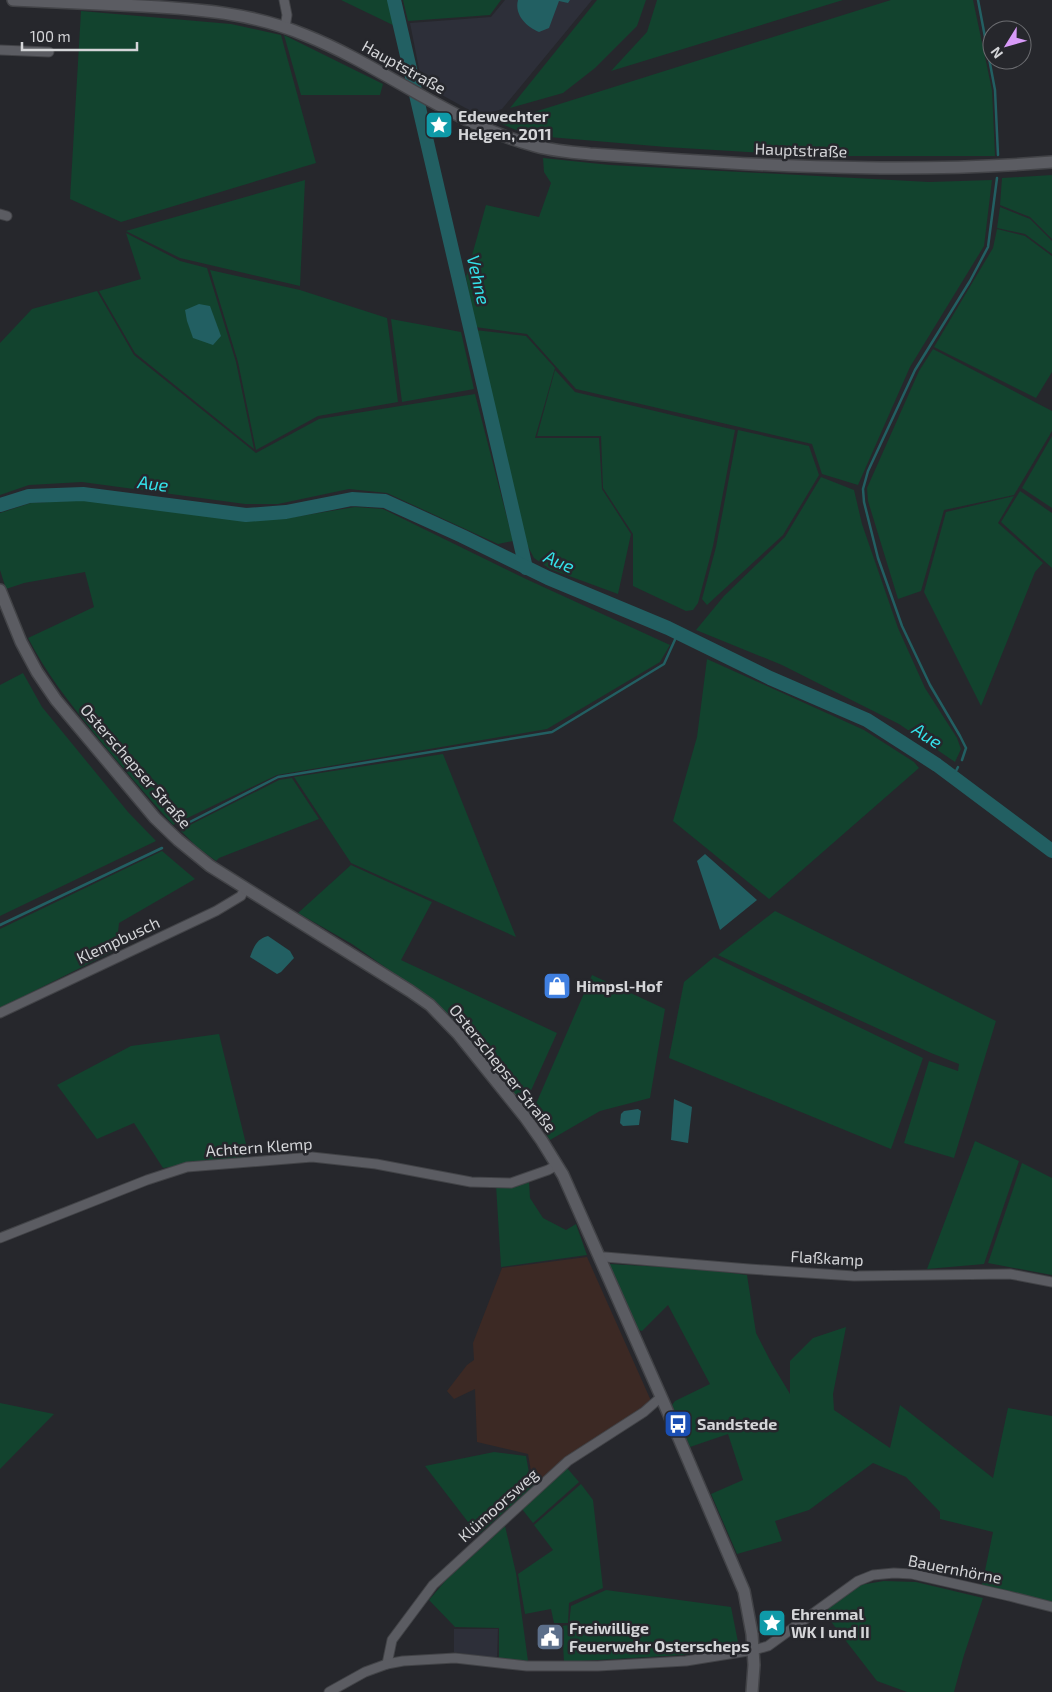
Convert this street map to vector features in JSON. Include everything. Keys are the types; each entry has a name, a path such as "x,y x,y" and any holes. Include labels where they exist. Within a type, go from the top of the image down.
{"main road":[{"name":"Hauptstraße","path":"13,0 198,10 239,15 285,27 326,44 488,130 533,146 610,156 766,165 929,169 1052,162"},
{"name":"Osterschepser Straße","path":"0,590 14,628 37,672 62,707 155,818 210,866 430,1005 459,1035 525,1118 558,1165 568,1184 744,1591 754,1650 752,1692"}],"street":[{"path":"284,0 287,15 285,27"},
{"path":"0,50 49,52"},
{"name":"Klempbusch","path":"0,1013 216,911 241,896 245,888"},
{"name":"Achtern Klemp","path":"0,1238 147,1180 188,1167 312,1157 376,1164 471,1182 511,1183 558,1165"},
{"name":"Flaßkamp","path":"600,1258 854,1276 1010,1274 1052,1282"},
{"name":"Klümoorsweg","path":"387,1664 392,1640 433,1585 568,1461 644,1412 661,1397"},
{"name":"Bauernhörne","path":"329,1692 364,1672 403,1661 455,1658 527,1666 598,1666 686,1661 754,1650 768,1646 847,1588 873,1575 912,1574 1052,1607"}],"shaded area":[{"path":"505,0 592,0 502,109 480,116 422,84 410,23 491,17"},
{"path":"587,1257 652,1403 591,1443 540,1480 532,1477 528,1454 477,1442 475,1389 454,1399 447,1391 467,1365 474,1360 473,1343 502,1268"},
{"path":"454,1629 498,1629 497,1659 454,1652"}],"green space":[{"path":"341,0 391,0 397,27"},
{"path":"403,0 501,0 490,15 408,21"},
{"path":"597,0 646,0 637,26 595,68 563,93 510,108"},
{"path":"657,0 843,0 611,71 647,32"},
{"path":"891,0 973,0 982,43 982,70 988,70 992,90 995,156 811,156 666,147 549,137 521,132 499,123"},
{"path":"81,11 231,24 281,35 316,163 121,222 70,199"},
{"path":"284,35 383,84 380,95 301,95"},
{"path":"543,158 610,165 929,182 992,180 984,246 910,367 858,485 822,474 812,444 576,389 527,334 475,327 466,277 486,205 539,217 551,183 544,172"},
{"path":"1052,175 1052,239 1030,217 1000,205 1002,178"},
{"path":"305,180 300,286 180,258 126,231"},
{"path":"1000,207 1030,219 1052,241 1052,254 1025,234 997,228"},
{"path":"997,229 1025,236 1052,256 1052,372 1036,398 934,347 993,248"},
{"path":"126,233 180,261 207,268 236,362 254,449 135,353 99,291 141,279"},
{"path":"210,270 300,290 387,318 398,402 318,416 256,450 238,362"},
{"path":"97,291 134,355 256,453 319,419 475,394 513,541 498,544 387,493 349,489 278,504 245,504 82,482 29,485 0,495 0,343 32,309"},
{"path":"391,319 461,332 474,389 402,402"},
{"path":"475,330 526,336 555,368 535,438 599,438 602,489 631,534 618,594 550,569 534,558 524,539"},
{"path":"933,349 1052,411 1052,431 1014,495 944,510 921,591 898,599 868,501 867,488 919,371"},
{"path":"555,370 575,392 735,430 713,546 698,603 693,610 686,611 633,586 633,534 603,488 601,436 537,436"},
{"path":"738,430 809,446 819,475 783,535 707,605 702,599 716,547"},
{"path":"1052,436 1052,508 1022,488"},
{"path":"821,477 854,490 862,524 898,628 925,688 957,738 961,749 955,762 899,724 782,665 696,630 724,596 785,537"},
{"path":"1020,491 1052,513 1052,568 1001,522"},
{"path":"1014,496 998,523 1043,563 1035,572 981,706 924,592 946,512"},
{"path":"84,500 243,521 288,518 355,507 383,509 526,579 670,645 660,662 547,729 277,775 173,825 75,710 50,675 28,638 94,607 85,572 24,583 6,589 0,570 0,513 31,503"},
{"path":"707,659 864,730 914,762 919,768 769,899 673,821 697,737"},
{"path":"23,673 42,707 128,812 156,841 0,916 0,685"},
{"path":"443,754 516,937 351,863 294,777"},
{"path":"292,778 319,819 219,858 216,861 197,847 181,831 279,780"},
{"path":"162,851 195,879 119,923 116,950 0,1008 0,929"},
{"path":"351,865 432,902 401,960 557,1033 524,1106 463,1031 422,993 352,944 298,913"},
{"path":"775,911 996,1021 954,1158 904,1143 929,1061 958,1071 959,1064 931,1053 718,955"},
{"path":"714,957 923,1058 891,1149 669,1058 684,982"},
{"path":"592,975 665,1009 650,1098 600,1111 550,1140 532,1113"},
{"path":"219,1034 249,1156 163,1168 134,1123 97,1139 57,1085 131,1046"},
{"path":"975,1141 1019,1161 984,1264 927,1269"},
{"path":"1022,1163 1052,1178 1052,1275 988,1263"},
{"path":"529,1182 530,1198 543,1218 566,1230 576,1224 587,1255 501,1267 496,1185"},
{"path":"609,1264 700,1269 747,1275 756,1333 790,1394 790,1361 813,1338 846,1327 833,1394 834,1410 890,1448 900,1405 993,1478 1008,1408 1052,1416 1052,1605 982,1585 993,1532 940,1519 940,1512 906,1477 873,1463 809,1510 775,1521 782,1541 737,1554 711,1494 743,1480 728,1434 690,1447 672,1405 675,1401 710,1384 668,1305 642,1331 638,1330"},
{"path":"0,1403 54,1414 0,1469"},
{"path":"494,1452 526,1456 530,1478 540,1480 478,1535 425,1466"},
{"path":"567,1468 579,1482 533,1523 522,1509"},
{"path":"581,1484 593,1500 603,1588 569,1603 568,1623 554,1623 551,1609 525,1614 518,1574 553,1550 534,1525"},
{"path":"505,1526 516,1573 528,1661 499,1659 499,1628 455,1627 429,1600 446,1580"},
{"path":"884,1581 916,1582 983,1598 954,1692 907,1692 877,1681 822,1610 860,1585"},
{"path":"606,1590 731,1607 739,1647 683,1655 564,1662 562,1626 569,1625 571,1606"}],"water":[{"path":"518,0 570,0 568,3 559,1 549,28 539,32 523,20 518,11"},
{"path":"199,304 210,306 221,336 213,345 193,338 187,321 185,310"},
{"path":"705,854 757,900 720,930 697,861"},
{"path":"268,936 290,951 294,958 277,974 250,957 256,944"},
{"path":"674,1099 692,1107 688,1143 671,1140"},
{"path":"638,1109 641,1111 639,1125 623,1126 620,1123 621,1114 624,1111"}],"waterway":[{"name":"Vehne","path":"394,0 526,568"},
{"path":"978,0 995,90 998,155"},
{"path":"962,760 966,748 930,685 902,626 878,558 864,502 863,489 868,471 915,370 970,281 988,247 997,178"},
{"name":"Aue","path":"0,505 29,496 83,494 246,515 286,512 352,499 385,501 548,578 668,628 770,678 867,720 937,765 1052,851"},
{"path":"182,826 278,777 552,732 664,664 678,633"},
{"path":"953,777 958,767"},
{"path":"0,925 162,848"}],"place":[{"name":"Edewechter Helgen, 2011","path":"439,125"},
{"name":"Himpsl-Hof","path":"557,986"},
{"name":"Sandstede","path":"678,1424"},
{"name":"Ehrenmal WK I und II","path":"772,1623"},
{"name":"Freiwillige Feuerwehr Osterscheps","path":"550,1637"}]}
